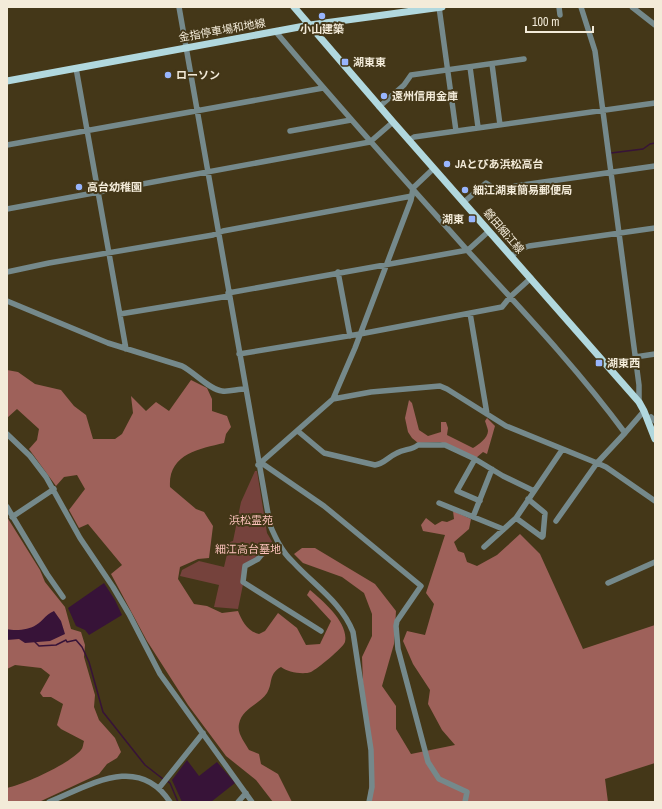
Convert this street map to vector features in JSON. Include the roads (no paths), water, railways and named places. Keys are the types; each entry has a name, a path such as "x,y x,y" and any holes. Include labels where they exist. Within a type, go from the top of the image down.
{"main road":[{"name":"磐田細江線","path":"294,7 433,169 512,256 639,402 655,439"},
{"name":"金指停車場和地線","path":"7,80 394,10 442,7"}],"street":[{"path":"179,7 258,465 270,526 280,546 292,562 336,604 350,623 353,632 371,750 372,787 369,802"},
{"path":"439,7 456,131"},
{"path":"559,7 560,15"},
{"path":"581,7 595,50 610,172 636,357 639,402"},
{"path":"632,7 655,24"},
{"path":"276,32 370,142 413,188 595,394 625,433"},
{"path":"379,106 404,85 411,75 524,59"},
{"path":"492,64 500,125"},
{"path":"470,67 478,127"},
{"path":"76,68 126,349"},
{"path":"7,146 323,88"},
{"path":"409,140 414,137 478,127 655,103"},
{"path":"290,131 351,120"},
{"path":"7,208 370,142 393,122"},
{"path":"464,202 486,183 495,189 655,166"},
{"path":"258,465 299,432 333,399 360,334 412,196 413,188 433,169"},
{"path":"7,272 412,196"},
{"path":"512,256 520,249 529,246 655,228"},
{"path":"120,314 229,295 338,272 468,250 489,231"},
{"path":"338,272 350,336"},
{"path":"239,354 350,336 502,307 510,297 531,278"},
{"path":"7,301 82,334 182,366 223,392 245,389"},
{"path":"470,313 487,414"},
{"path":"636,357 655,354"},
{"path":"333,399 371,392 440,386 506,426 606,467 655,501"},
{"path":"556,521 597,463 644,411"},
{"path":"299,432 324,452 374,465 381,464 398,452 414,448 418,445 445,445 475,459 534,491"},
{"path":"7,434 30,456 54,489 80,538 129,614 160,674 252,802"},
{"path":"484,547 516,518 562,450"},
{"path":"475,459 457,491 480,501"},
{"path":"258,465 262,464 324,506 421,586 397,621 398,649 428,762 439,779 466,792 465,802"},
{"path":"473,517 492,469"},
{"path":"12,517 54,489"},
{"path":"516,518 544,536 545,513 528,499"},
{"path":"439,503 503,529"},
{"path":"7,507 47,574 64,597"},
{"path":"280,546 262,554 258,559 245,566 243,582 321,632"},
{"path":"608,583 655,562"},
{"path":"159,788 203,733"},
{"path":"49,802 99,781 117,776 142,779 159,788 170,802"},
{"path":"238,802 246,793"}],"waterway":[{"path":"611,153 643,149 650,144 655,143"},
{"path":"35,642 39,646 56,645 66,640 67,642 76,640 82,647 89,662 103,712 145,765 163,779"},
{"path":"167,781 170,783 178,802"}],"place":[{"name":"小山建築","path":"322,16"},
{"name":"湖東東","path":"345,62"},
{"name":"ローソン","path":"168,75"},
{"name":"遠州信用金庫","path":"384,96"},
{"name":"JAとぴあ浜松高台","path":"447,164"},
{"name":"高台幼稚園","path":"79,187"},
{"name":"細江湖東簡易郵便局","path":"465,190"},
{"name":"湖東","path":"472,219"},
{"name":"湖東西","path":"599,363"}],"park label":[{"name":"浜松霊苑","path":"251,520"},
{"name":"細江高台墓地","path":"248,549"}]}
